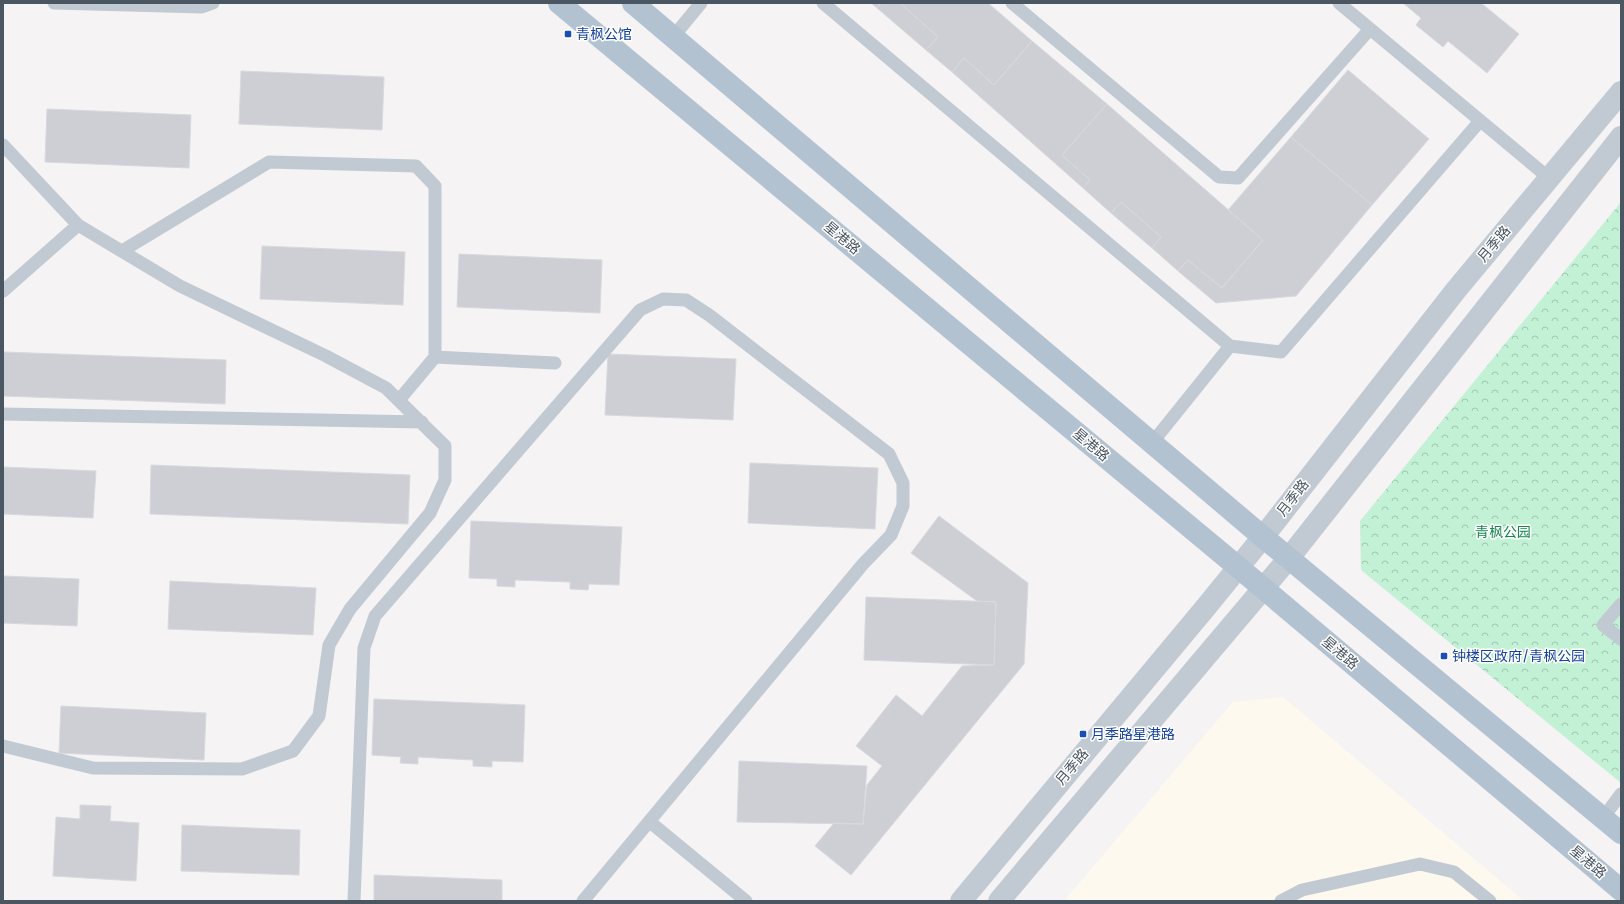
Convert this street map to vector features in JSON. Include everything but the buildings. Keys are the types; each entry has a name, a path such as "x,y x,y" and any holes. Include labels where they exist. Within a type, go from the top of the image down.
{"main road":[{"name":"星港路","path":"559,3 1238,567 1621,890"},
{"path":"633,3 1263,537 1621,833"}],"street":[{"name":"月季路","path":"961,901 1263,537 1456,290 1621,92"},
{"path":"999,901 1289,558 1621,137"}],"lane":[{"path":"54,3 202,7 213,3"},
{"path":"674,37 701,3"},
{"path":"823,3 1230,346 1281,352 1480,121"},
{"path":"1012,3 1219,177 1238,178 1370,29"},
{"path":"1339,3 1549,178"},
{"path":"3,145 78,225 180,286 386,388 445,446 445,480 430,513 350,609 329,645 320,716 293,751 242,769 93,768 3,746"},
{"path":"122,251 269,162 416,166 435,186 435,357 398,400"},
{"path":"3,291 78,225"},
{"path":"354,901 364,648 375,616 640,310 663,300 686,300 709,315 889,454 903,484 903,506 891,534 863,564 583,901"},
{"path":"1152,443 1230,346"},
{"path":"435,357 555,363"},
{"path":"3,414 422,422"},
{"path":"1621,604 1604,625 1621,639"},
{"path":"1603,818 1621,794"},
{"path":"650,822 746,901"},
{"path":"1280,901 1302,890 1420,864 1454,872 1490,901"}],"shaded area":[{"path":"1283,697 1524,901 1064,901 1233,702"}],"green space":[{"name":"青枫公园","path":"1621,202 1621,783 1361,570 1360,521"}],"place":[{"name":"青枫公馆","path":"568,34"},
{"name":"钟楼区政府/青枫公园","path":"1444,656"},
{"name":"月季路星港路","path":"1083,734"}]}
